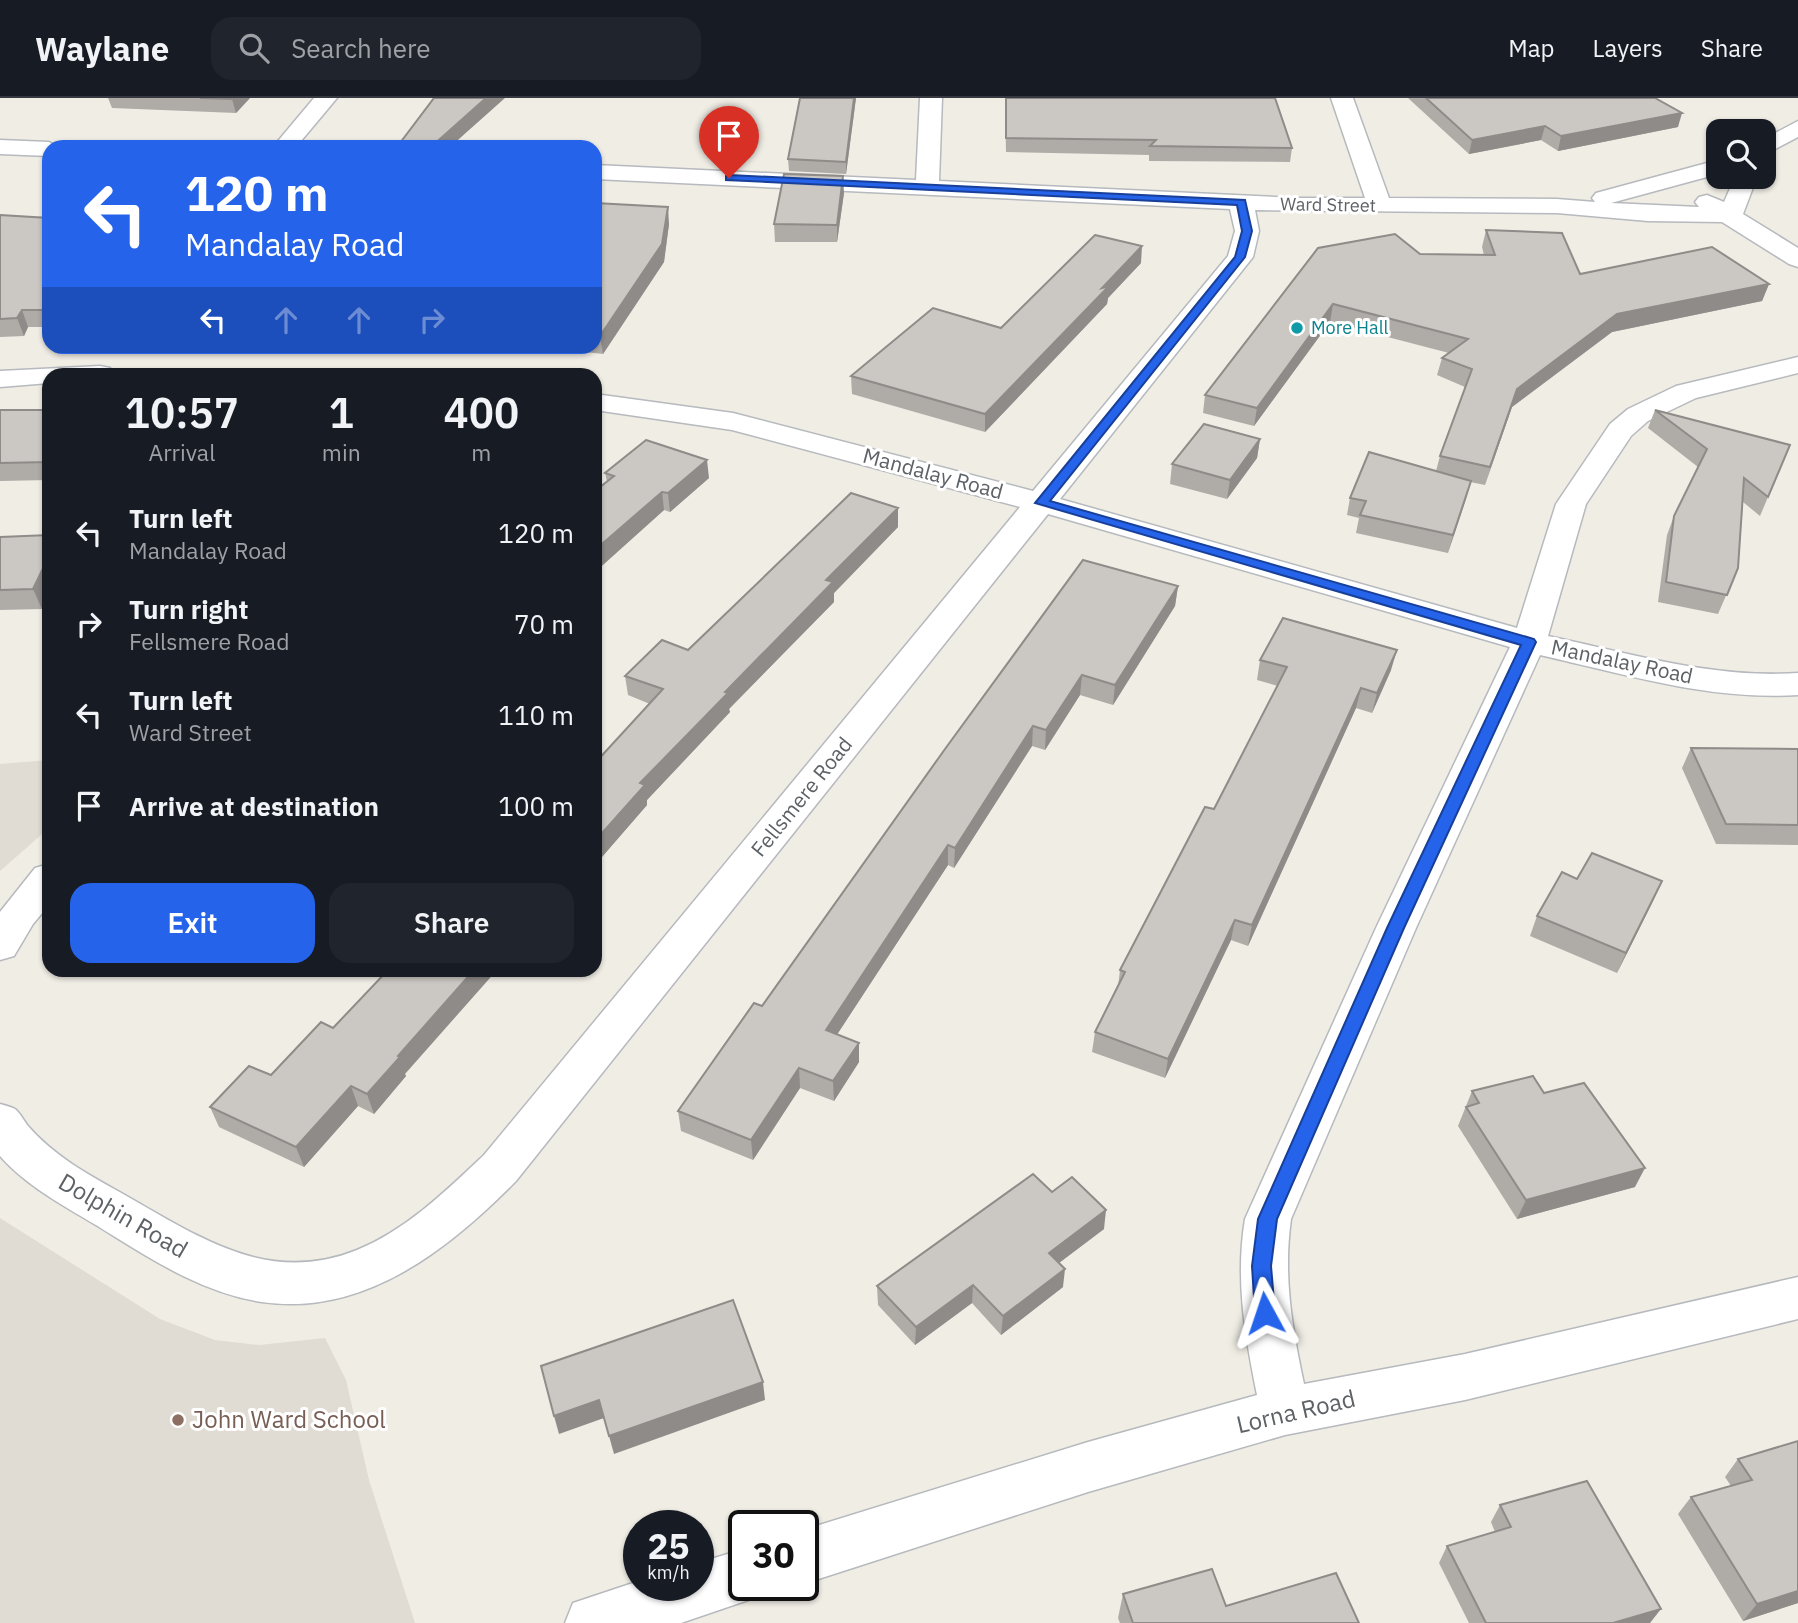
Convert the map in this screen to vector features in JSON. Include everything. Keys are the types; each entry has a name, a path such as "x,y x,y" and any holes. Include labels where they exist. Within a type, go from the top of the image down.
{"street":[{"path":"290,140 326,98"},
{"path":"927,187 931,98"},
{"path":"1342,98 1380,206"},
{"path":"1776,141 1798,128"},
{"path":"0,147 42,149"},
{"name":"Ward Street","path":"1557,206 1671,182 1706,171"},
{"name":"Ward Street","path":"602,172 1241,202 1380,206 1557,206 1648,214 1730,215"},
{"path":"1671,182 1798,258"},
{"path":"1730,215 1741,189"},
{"name":"Fellsmere Road","path":"264,1282 320,1282 382,1264 438,1227 500,1168 1240,257 1247,231 1241,202"},
{"path":"1730,215 1780,222"},
{"path":"1285,1411 1262,1288 1263,1242 1268,1219 1396,928 1529,642 1571,504 1620,430 1638,415 1686,392 1798,365"},
{"path":"0,379 42,374"},
{"name":"Mandalay Road","path":"602,406 733,422 1042,503 1529,642 1687,677 1771,686 1798,684"},
{"path":"0,945 19,914 42,886"},
{"name":"Dolphin Road","path":"8,1148 174,1248 216,1269 264,1282"},
{"name":"Lorna Road","path":"819,1552 1088,1467 1285,1411 1465,1377 1798,1298"},
{"path":"593,1623 728,1581"}],"shaded area":[{"path":"42,761 42,834 0,871 0,764"},
{"name":"John Ward School","path":"0,1218 160,1319 215,1340 259,1345 325,1338 346,1380 369,1480 415,1623 0,1623"}],"building":[{"path":"434,98 486,98 439,140 402,140"},
{"path":"800,98 854,98 846,162 788,159"},
{"path":"1006,98 1275,98 1292,148 1150,146 1156,140 1006,138"},
{"path":"1426,98 1655,98 1682,113 1561,136 1545,126 1472,140"},
{"path":"784,174 843,176 837,225 774,224"},
{"path":"602,203 668,207 662,244 602,333"},
{"path":"0,215 42,218 42,310 22,310 17,318 0,319"},
{"path":"1486,230 1562,233 1580,274 1712,247 1769,284 1617,314 1517,389 1490,467 1440,456 1472,369 1442,358 1468,339 1333,304 1257,408 1205,395 1318,248 1395,234 1420,254 1495,255"},
{"path":"1095,235 1142,246 1102,288 1109,286 985,414 851,376 933,308 1001,328"},
{"path":"0,410 42,410 42,462 0,463"},
{"path":"1655,410 1790,445 1768,497 1744,478 1738,568 1727,595 1666,582 1674,516 1707,449"},
{"path":"1204,424 1260,439 1230,480 1172,464"},
{"path":"646,440 707,460 668,493 662,492 602,544 602,485 614,476 605,473"},
{"path":"1369,452 1471,481 1453,535 1360,515 1366,501 1350,498"},
{"path":"851,493 898,508 826,580 833,582 640,783 645,785 602,833 602,755 663,689 625,676 662,640 688,650"},
{"path":"42,535 42,570 33,589 0,590 0,537"},
{"path":"1083,560 1178,586 1115,685 1082,675 1046,730 1033,726 955,848 948,845 826,1030 859,1043 833,1081 799,1068 751,1140 678,1111 754,1003 762,1006"},
{"path":"1283,618 1397,650 1377,693 1361,688 1252,925 1235,920 1168,1059 1095,1032 1125,972 1120,970 1205,807 1214,809 1287,667 1260,660"},
{"path":"1691,748 1798,749 1798,825 1726,824"},
{"path":"1592,853 1662,881 1626,953 1537,916 1562,872 1577,879"},
{"path":"381,977 468,977 367,1094 351,1086 296,1147 210,1107 249,1066 271,1075 321,1022 333,1028"},
{"path":"1533,1076 1544,1093 1584,1083 1645,1168 1526,1200 1466,1107 1479,1103 1472,1091"},
{"path":"1033,1174 1052,1192 1072,1177 1106,1210 1049,1253 1065,1269 1003,1316 973,1285 916,1327 877,1286"},
{"path":"733,1300 763,1382 609,1436 599,1400 554,1416 541,1366"},
{"path":"1798,1441 1798,1591 1757,1604 1691,1497 1752,1480 1738,1459"},
{"path":"1587,1481 1661,1609 1613,1623 1486,1623 1447,1546 1511,1527 1500,1505"},
{"path":"1212,1569 1226,1606 1336,1573 1359,1623 1133,1623 1123,1594"}],"place":[{"name":"More Hall","path":"1297,328"},
{"name":"John Ward School","path":"178,1420"}],"route":[{"path":"729,178 1241,202 1247,231 1240,257 1042,503 1529,642 1396,928 1268,1219 1262,1266 1265,1313"}]}
